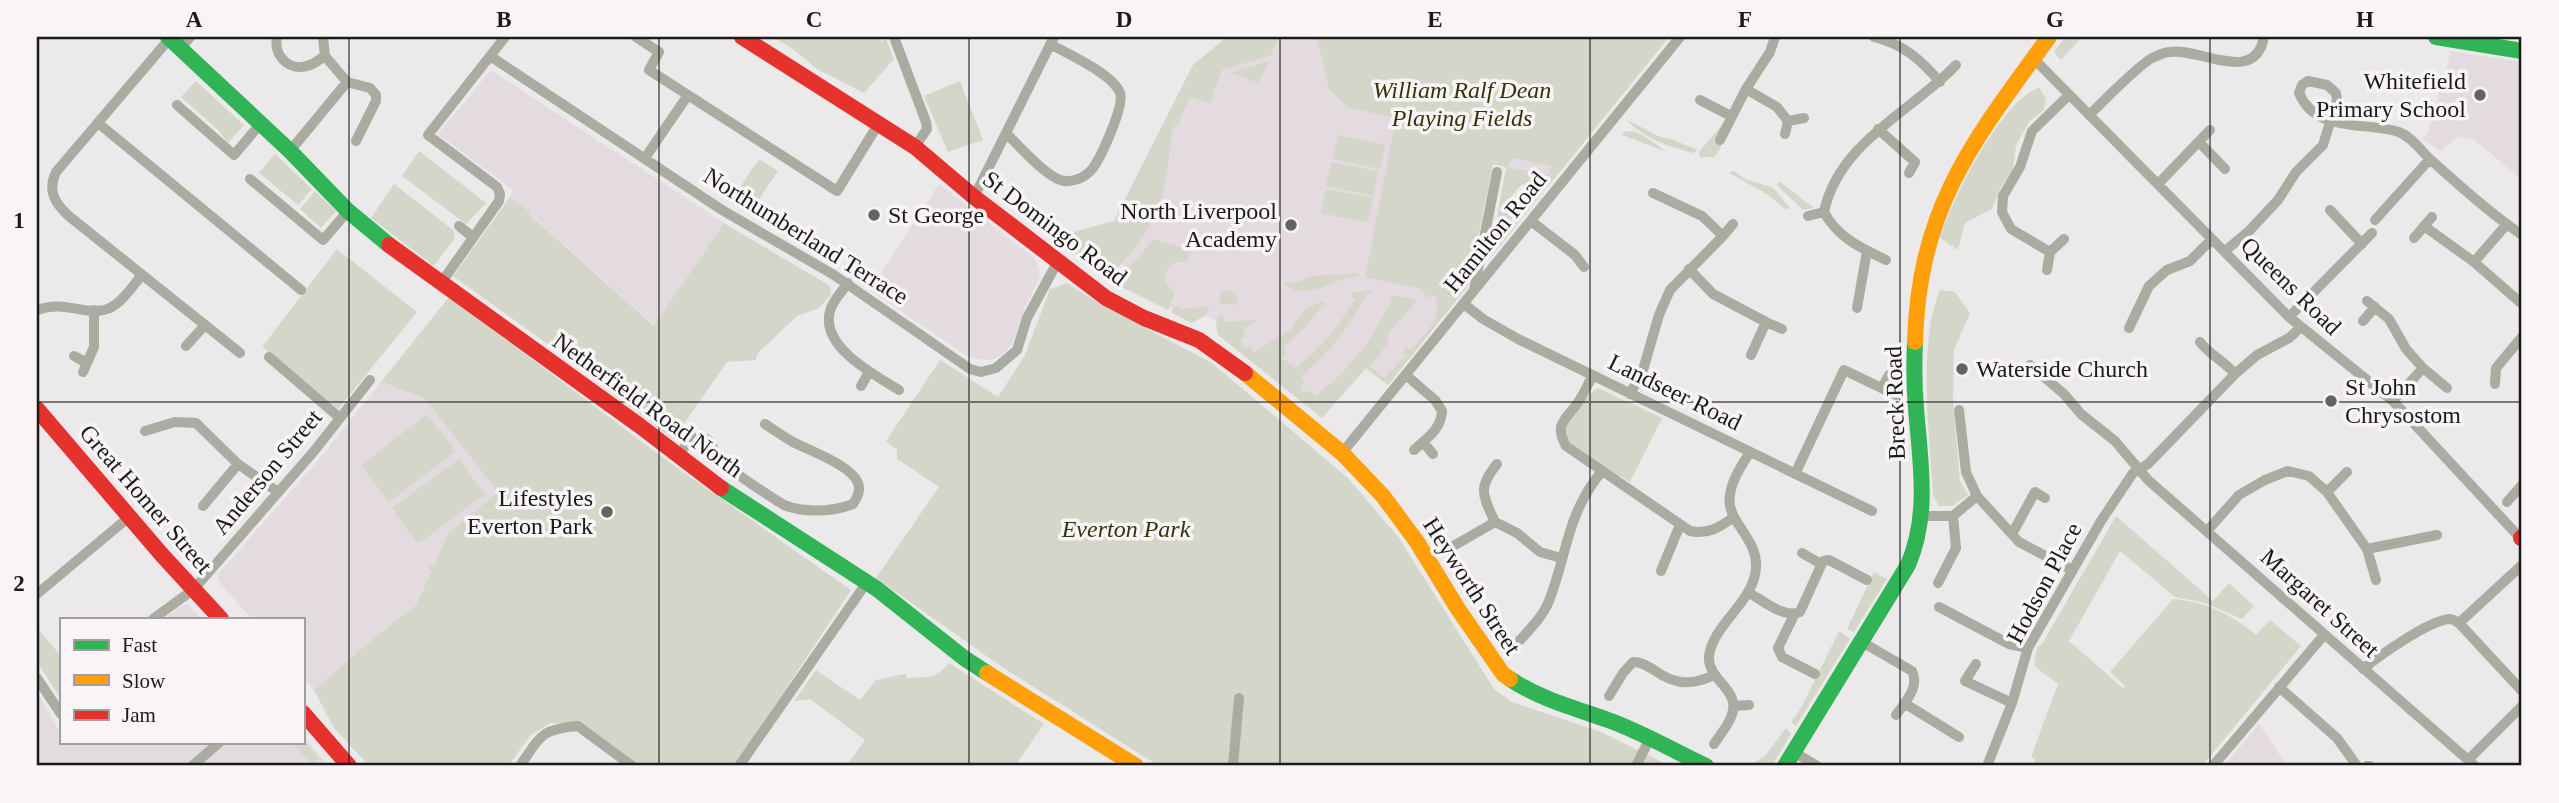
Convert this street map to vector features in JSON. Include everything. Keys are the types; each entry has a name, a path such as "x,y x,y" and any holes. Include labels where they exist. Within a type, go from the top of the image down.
{"main road":[{"name":"St Domingo Road","path":"742,37 915,148 1106,298 1144,318 1199,340 1229,359 1342,453"},
{"name":"Breck Road","path":"1789,759 1908,565 1919,536 1921,516 1915,341 1920,278 1931,232 1962,160 1984,125 2049,37"},
{"path":"2436,37 2522,51"},
{"name":"Netherfield Road North","path":"177,40 348,211 396,251 640,426 718,486 867,582 964,658 1136,766"},
{"name":"Great Homer Street","path":"37,409 219,618"},
{"name":"Heyworth Street","path":"1342,453 1383,496 1417,542 1458,609 1503,674 1525,689 1561,705 1611,721 1704,765"},
{"path":"304,714 349,766"}],"street":[{"path":"323,37 325,56 347,82 370,88 376,94 376,101 356,141"},
{"path":"441,283 499,201 500,194 497,187 428,135 505,37"},
{"path":"636,37 659,52 649,70 837,191 879,123"},
{"path":"894,37 926,122 927,129 915,148"},
{"name":"Hamilton Road","path":"1342,453 1680,37"},
{"path":"1720,140 1746,89 1770,52 1774,37"},
{"path":"1874,37 1913,54 1940,82"},
{"path":"2089,115 2151,58 2171,51 2232,62 2248,60 2262,49 2264,37"},
{"path":"177,40 98,123 56,172 52,190 60,208 141,276 240,353"},
{"path":"974,197 1052,40 1112,81 1121,94 1122,107 1093,168 1079,180 1064,181 1052,176 1006,133"},
{"path":"263,47 276,41 283,61 297,67 309,65 325,56"},
{"name":"Northumberland Terrace","path":"490,56 722,210 848,283 970,369 981,372 996,368 1017,350 1027,318 1058,261"},
{"name":"Queens Road","path":"2034,58 2289,317 2393,401 2522,538"},
{"path":"1886,260 1836,231 1825,212 1826,202 1840,175 1878,129 1940,82 1956,65"},
{"path":"290,151 347,82"},
{"path":"1746,89 1777,107 1788,121"},
{"path":"645,158 688,95"},
{"path":"2050,252 2011,229 2002,212 2003,196 2020,167 2032,131 2069,95"},
{"path":"1700,100 1731,116"},
{"path":"177,105 234,155 261,123"},
{"path":"1788,121 1804,118"},
{"path":"1785,134 1788,121"},
{"path":"2225,251 2249,231 2278,200 2295,172 2323,145 2330,122 2397,132 2407,136 2430,159 2522,235"},
{"path":"98,123 297,286 300,272"},
{"path":"1878,129 1914,162 1909,173"},
{"path":"2158,184 2210,130"},
{"path":"2199,142 2225,169"},
{"path":"2375,220 2430,159"},
{"path":"1473,293 1497,172"},
{"path":"250,179 323,240 348,211"},
{"path":"1653,193 1702,216 1723,236"},
{"path":"2330,210 2362,244"},
{"path":"1808,216 1825,212"},
{"path":"2414,239 2432,217"},
{"path":"1531,221 1575,255 1584,267"},
{"path":"1630,394 1643,369 1663,303 1670,290 1733,224"},
{"path":"2474,262 2507,224"},
{"path":"459,226 473,237"},
{"path":"2424,226 2474,262 2522,304"},
{"path":"2289,317 2372,233"},
{"path":"2047,270 2050,252 2064,239"},
{"path":"2129,328 2149,286 2167,270 2190,261 2212,239"},
{"path":"1575,255 1585,245"},
{"path":"1857,308 1867,251"},
{"path":"1689,269 1713,294 1782,329"},
{"path":"37,310 60,306 103,310 118,302 141,276"},
{"path":"848,283 830,312 830,328 836,342 846,354 869,372 899,390"},
{"name":"Landseer Road","path":"1464,304 1498,328 1872,512"},
{"path":"2363,321 2371,304 2389,319 2406,349 2423,368 2447,388"},
{"path":"74,356 85,368 93,347 94,310"},
{"path":"1751,355 1766,322"},
{"path":"186,346 205,325"},
{"name":"Hodson Place","path":"1987,766 2012,703 2028,648 2133,472 2148,464 2235,374 2257,355 2289,338 2301,327"},
{"path":"2495,384 2497,368 2522,337"},
{"path":"2200,342 2235,374"},
{"path":"269,357 340,418"},
{"path":"1796,474 1850,357"},
{"name":"Margaret Street","path":"2030,365 2115,441 2148,480 2471,763"},
{"path":"2393,401 2423,368"},
{"path":"1844,370 1896,395"},
{"path":"861,386 869,372"},
{"path":"1593,375 1579,401 1563,421 1560,432 1566,446 1690,531 1704,533 1734,517"},
{"path":"1882,388 1889,375"},
{"path":"1407,376 1440,405 1442,411 1440,424 1414,450"},
{"name":"Anderson Street","path":"154,618 194,589 370,380"},
{"path":"1959,410 1966,472 1977,496 2019,542 2073,570"},
{"path":"145,430 175,422 196,423 238,464 278,492"},
{"path":"679,457 690,441 699,437 713,444 719,459 784,505 809,510 853,504 859,489 858,482 851,475 813,450 797,444 765,424"},
{"path":"1423,442 1433,454"},
{"path":"1714,744 1732,715 1734,706 1730,692 1714,675 1709,661 1712,646 1754,582 1756,559 1750,540 1730,510 1730,494 1735,477 1750,452"},
{"path":"203,506 238,464"},
{"path":"1497,464 1486,478 1483,490 1494,522 1517,533 1540,552 1561,558"},
{"path":"1520,640 1549,603 1576,510 1602,471"},
{"path":"2207,531 2239,495 2288,471 2309,476 2328,492 2367,549 2376,580"},
{"path":"2328,492 2347,472"},
{"path":"2507,502 2522,485"},
{"path":"2012,534 2035,493"},
{"path":"1921,516 1953,516 1977,496"},
{"path":"1938,583 1956,548 1953,516"},
{"path":"37,594 129,517"},
{"path":"1448,549 1494,522"},
{"path":"1661,571 1680,524"},
{"path":"2367,549 2437,535"},
{"path":"1802,553 1821,564"},
{"path":"1815,674 1783,657 1778,648 1794,615 1800,612 1821,564 1829,560 1867,580"},
{"path":"2459,623 2522,565"},
{"path":"739,766 867,582"},
{"path":"1748,592 1794,615"},
{"path":"1939,607 2008,644 2028,648"},
{"path":"2363,669 2433,624 2449,619 2459,623 2522,691"},
{"path":"2213,766 2324,635"},
{"path":"1863,642 1912,671 1916,678 1914,688 1896,716"},
{"path":"1609,696 1633,662 1643,663 1665,678 1677,682 1693,683 1714,675"},
{"path":"1976,664 1965,681 2012,703"},
{"path":"37,678 60,712"},
{"path":"2279,687 2337,738 2357,766"},
{"path":"1233,766 1239,698"},
{"path":"1904,703 1959,737"},
{"path":"1734,706 1749,705"},
{"path":"2471,763 2522,706"},
{"path":"520,766 540,738 555,728 578,726 632,766"},
{"path":"1636,766 1649,740"},
{"path":"192,766 218,744"},
{"path":"1789,759 1817,766"}],"shaded area":[{"name":"North Liverpool Academy","path":"1227,37 1669,37 1556,177 1493,164 1468,286 1388,385 1366,368 1322,418 1218,335 1216,321 1206,315 1194,322 1130,283 1128,270 1120,263 1055,237 1114,221 1193,65"},
{"name":"Whitefield Primary School","path":"2451,51 2522,62 2522,180 2475,140 2459,136 2439,151 2423,139 2429,129"},
{"path":"491,70 724,223 655,326 529,211 510,197 513,190 438,134"},
{"path":"939,184 1034,258 1039,268 1040,276 1012,344 1003,354 991,360 974,359 963,353 870,290"},
{"path":"381,382 424,398 498,492 448,533 434,567 431,566 432,571 425,590 416,605 314,690 304,678 304,618 251,618 221,584 218,574 316,463"},
{"path":"188,604 200,618 165,618"},
{"path":"37,691 60,733 60,744 304,744 304,738 329,766 37,766"},
{"path":"2259,724 2287,766 2224,766 2246,740"}],"green space":[{"path":"773,37 886,39 894,59 864,93 817,69"},
{"path":"1227,37 1279,37 1271,55 1222,70 1210,104 1190,97 1172,133 1165,183 1150,227 1115,270 1104,276 1055,237 1114,221 1193,65"},
{"name":"William Ralf Dean Playing Fields","path":"1317,37 1669,37 1490,258 1506,167 1493,164 1468,286 1388,385 1366,368 1322,418 1218,335 1216,321 1219,315 1223,315 1224,322 1257,320 1243,330 1246,336 1240,340 1244,348 1250,346 1254,353 1291,329 1306,308 1323,301 1327,305 1323,304 1303,329 1283,347 1287,353 1282,358 1295,368 1321,345 1335,328 1355,299 1351,297 1353,292 1371,291 1372,294 1367,293 1338,338 1301,376 1305,382 1300,387 1305,393 1310,390 1315,396 1340,375 1369,340 1392,298 1390,295 1416,301 1389,333 1386,340 1389,342 1370,366 1384,378 1406,355 1403,352 1407,347 1411,350 1427,332 1437,311 1435,295 1428,298 1421,289 1365,277 1396,118 1349,108 1329,89","holes":["1513,158 1551,166 1549,175 1507,167","1522,184 1531,193 1515,212 1505,204"]},
{"path":"2065,37 2082,37 2061,60 2054,52"},
{"path":"1269,61 1259,83 1230,73"},
{"path":"196,81 244,125 228,143 219,131 181,97"},
{"path":"960,81 983,140 948,152 924,96"},
{"path":"2039,87 2046,99 2044,110 2030,121 2016,145 2013,169 2000,189 1992,209 1965,223 1958,250 1940,238 1966,177 2008,112"},
{"path":"1626,119 1660,137 1698,150 1693,153 1657,141"},
{"path":"1722,125 1721,147 1715,157 1700,157 1699,152"},
{"path":"1626,131 1642,135 1667,152 1622,135"},
{"path":"1338,135 1385,145 1380,169 1333,159"},
{"path":"419,151 486,203 466,224 402,176"},
{"path":"275,154 312,189 298,205 259,173"},
{"path":"759,159 778,171 749,214 730,202"},
{"path":"1331,162 1378,171 1374,196 1326,186"},
{"path":"1734,171 1745,179 1773,188 1790,208 1785,209 1767,194 1729,173"},
{"path":"1779,181 1814,208 1803,210 1777,185"},
{"path":"394,184 453,230 455,238 434,266 371,218"},
{"path":"1326,189 1373,198 1368,223 1321,213"},
{"path":"315,191 336,211 321,228 300,209"},
{"path":"510,197 530,212 529,214 654,326 724,223 830,286 831,295 819,308 797,316 757,354 756,360 727,362 673,439 573,365 574,363 453,276"},
{"path":"1154,239 1192,251 1187,261 1175,262 1165,272 1166,284 1175,293 1168,310 1119,286 1122,276"},
{"path":"337,249 417,312 338,409 262,347"},
{"path":"1358,273 1358,276 1310,291 1292,289 1284,282 1297,282 1313,276"},
{"name":"Everton Park","path":"1067,283 1098,303 1212,363 1349,479 1399,538 1494,689 1512,702 1601,732 1670,766 1159,766 1002,667 876,578 939,487 897,459 897,450 886,441 940,360 998,397 1025,355 1050,289"},
{"path":"1229,290 1239,298 1236,305 1221,304 1219,301 1221,292"},
{"path":"1940,290 1955,292 1970,313 1954,350 1953,401 1960,481 1968,495 1952,506 1939,506 1933,496 1928,419 1929,337"},
{"name":"Lifestyles Everton Park","path":"449,297 666,460 851,590 735,766 636,766 577,724 550,723 530,736 508,766 369,766 334,728 314,690 416,605 432,571 429,570 430,565 434,566 448,533 498,492 424,398 381,382"},
{"path":"1176,305 1182,309 1209,306 1206,315 1191,323 1171,312"},
{"path":"1598,388 1662,418 1630,482 1620,476 1618,478 1567,441 1565,426"},
{"path":"427,414 456,451 389,502 361,465"},
{"path":"459,459 485,494 418,544 392,508"},
{"path":"2116,516 2213,601 2229,583 2254,606 2242,619 2205,603 2175,597 2120,551 2069,641 2123,688 2125,686 2110,672 2173,599 2218,610 2256,635 2270,620 2301,646 2202,766 2032,766 2035,759 2031,757 2058,684 2034,666 2037,647 2042,644"},
{"path":"1874,572 1887,579 1854,632 1847,629"},
{"path":"37,628 60,655 60,697 37,662"},
{"path":"1839,631 1850,639 1796,726 1791,722 1801,708"},
{"path":"949,663 1044,724 1015,766 846,766 865,740 810,699 794,701 816,670 860,700 876,680 905,674 907,678 931,676"},
{"path":"1786,728 1791,734 1772,766 1748,766 1764,757"},
{"path":"304,741 319,759 312,765 294,744 304,744"}],"traffic: fast":[{"path":"168,37 290,151 348,211 389,245"},
{"path":"2436,37 2522,51"},
{"path":"1785,766 1908,565 1915,546 1922,487 1915,391 1915,342"},
{"path":"721,488 877,589 987,673"},
{"path":"1510,679 1545,698 1633,730 1706,766"}],"traffic: slow":[{"path":"1915,342 1919,294 1927,252 1939,214 1974,144 2049,37"},
{"path":"1245,373 1342,453 1383,496 1417,542 1458,609 1503,674 1510,679"},
{"path":"987,673 1136,766"}],"traffic: jam":[{"path":"742,37 915,147 974,197 1106,298 1144,318 1199,340 1245,373"},
{"path":"389,245 640,426 721,488"},
{"path":"37,409 162,555 220,618"},
{"path":"304,714 349,766"}],"place":[{"name":"Whitefield Primary School","path":"2480,95"},
{"name":"St George","path":"874,215"},
{"name":"North Liverpool Academy","path":"1291,225"},
{"name":"Waterside Church","path":"1962,369"},
{"name":"St John Chrysostom","path":"2331,401"},
{"name":"Lifestyles Everton Park","path":"607,512"}]}
